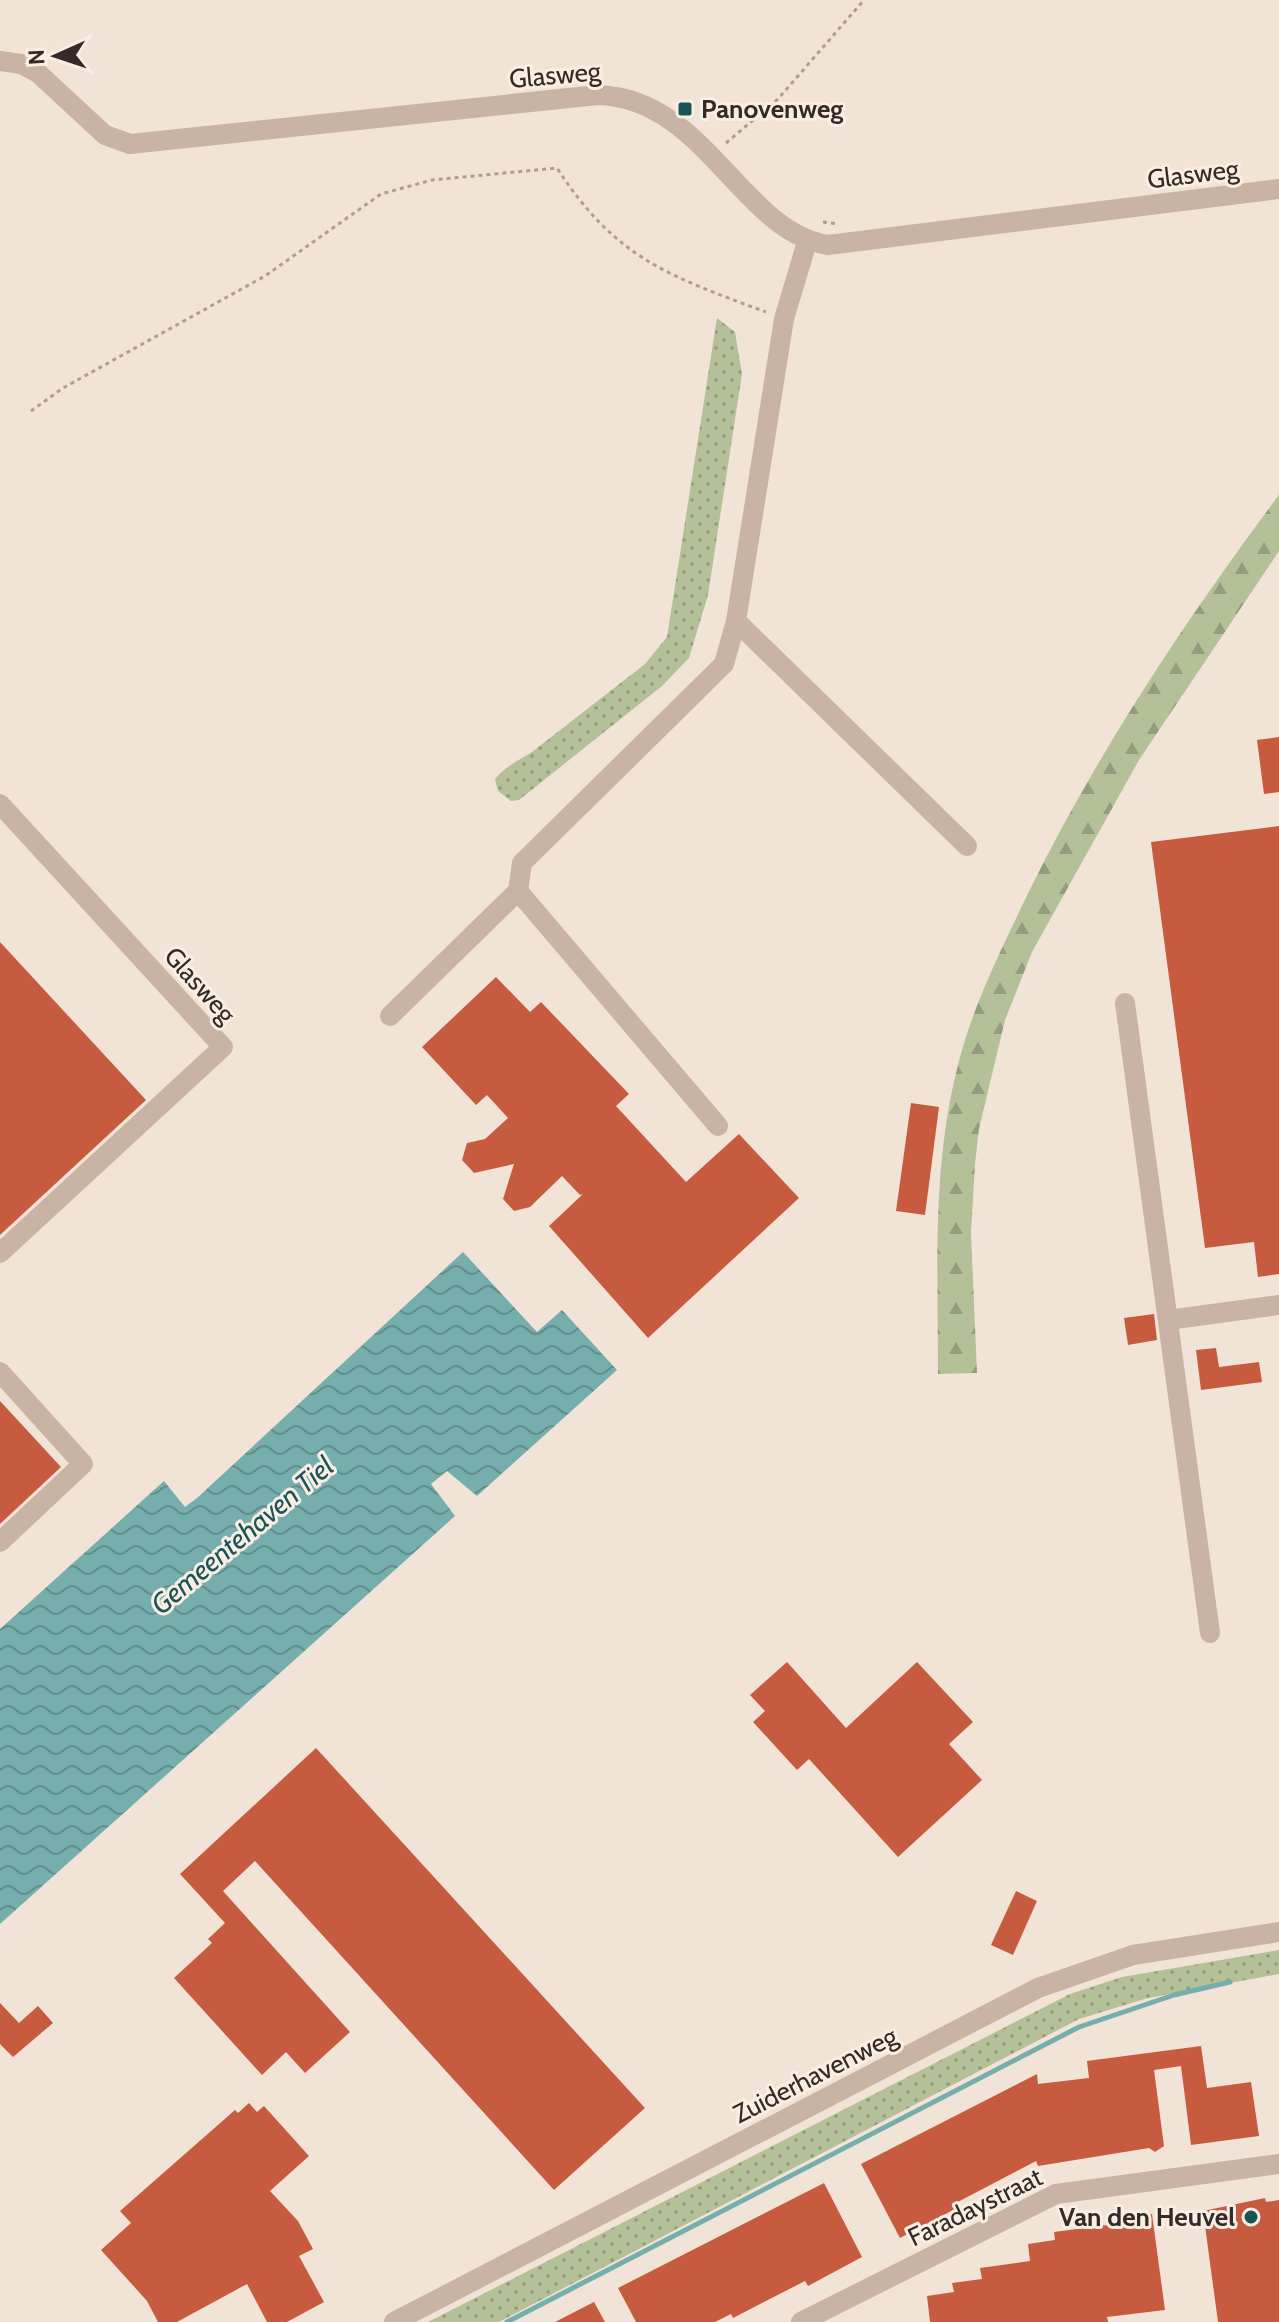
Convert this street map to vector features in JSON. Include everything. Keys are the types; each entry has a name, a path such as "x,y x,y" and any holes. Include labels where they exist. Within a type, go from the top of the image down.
{"street":[{"name":"Glasweg","path":"0,61 21,64 38,73 105,135 130,144 598,95 623,96 673,122 777,221 807,242 855,244 1279,189"},
{"path":"390,1016 518,891 522,863 724,664 736,621 784,319 807,242"},
{"path":"736,621 967,846"},
{"name":"Glasweg","path":"0,804 223,1047 0,1253"},
{"path":"518,891 718,1126"},
{"path":"1125,1003 1210,1633"},
{"path":"1168,1320 1279,1305"},
{"path":"0,1372 83,1464 0,1542"},
{"name":"Zuiderhavenweg","path":"394,2322 1038,1988 1133,1955 1279,1932"},
{"name":"Faradaystraat","path":"801,2322 1056,2194 1279,2164"}],"path":[{"path":"711,155 778,99 864,0"},
{"path":"31,411 63,388 265,276 381,194 432,180 557,168 591,215 636,256 685,282 784,319"}],"green space":[{"path":"717,318 735,332 742,374 708,595 689,658 662,686 519,800 511,801 498,791 495,779 499,774 645,664 667,637"},
{"path":"1279,495 1279,551 1139,760 1032,952 1005,1020 979,1129 975,1164 971,1233 977,1373 938,1374 937,1260 943,1148 956,1073 975,1010 1047,855 1107,748 1207,594"},
{"path":"1279,1950 1279,1974 1148,1998 1079,2019 499,2322 428,2322 1070,1994 1122,1977"}],"water":[{"name":"Gemeentehaven Tiel","path":"463,1252 537,1332 562,1310 617,1370 477,1496 447,1471 431,1484 455,1516 0,1924 0,1629 164,1481 185,1507 197,1498"}],"building":[{"path":"1279,737 1279,792 1264,794 1257,740"},
{"path":"1279,826 1279,1274 1258,1277 1254,1242 1205,1248 1151,842"},
{"path":"0,942 146,1100 0,1235"},
{"path":"496,977 530,1012 541,1002 629,1094 616,1106 686,1182 739,1134 799,1198 648,1338 549,1226 583,1194 580,1195 562,1176 530,1207 514,1211 503,1199 514,1164 474,1173 462,1160 467,1143 485,1139 508,1118 487,1095 476,1105 422,1047"},
{"path":"911,1103 939,1107 925,1215 896,1211"},
{"path":"1154,1314 1157,1340 1128,1345 1124,1318"},
{"path":"1216,1348 1219,1367 1259,1362 1262,1382 1201,1390 1196,1350"},
{"path":"0,1401 61,1467 0,1524"},
{"path":"787,1662 846,1728 917,1662 973,1722 949,1744 982,1780 898,1857 809,1759 797,1770 753,1722 765,1711 750,1695"},
{"path":"316,1748 645,2108 554,2190 255,1861 223,1891 350,2032 305,2073 286,2052 262,2075 174,1978 212,1943 208,1939 225,1923 180,1874"},
{"path":"1016,1891 1037,1901 1013,1955 991,1945"},
{"path":"0,2003 19,2023 38,2006 53,2023 13,2057 0,2044"},
{"path":"1201,2046 1207,2088 1251,2082 1259,2136 1191,2145 1181,2066 1154,2070 1164,2146 1155,2152 1149,2148 1038,2166 1036,2161 952,2205 955,2209 900,2238 861,2164 1037,2074 1038,2084 1089,2078 1087,2061"},
{"path":"249,2103 257,2112 264,2106 309,2156 270,2191 298,2221 313,2249 299,2256 324,2302 287,2322 267,2322 247,2284 177,2322 158,2322 147,2301 101,2250 131,2223 120,2211 235,2110 238,2113"},
{"path":"824,2183 862,2257 808,2286 805,2281 733,2318 731,2314 715,2322 636,2322 618,2288"},
{"path":"1265,2198 1266,2202 1279,2200 1279,2322 1218,2322 1203,2211"},
{"path":"1152,2214 1165,2310 1107,2317 1108,2322 930,2322 927,2296 954,2292 952,2283 982,2279 980,2268 1030,2261 1028,2244 1055,2240 1054,2232 1115,2224 1115,2219"},
{"path":"594,2302 605,2322 555,2322"}],"waterway":[{"path":"507,2322 1079,2027 1174,1995 1230,1982"}],"place":[{"name":"Panovenweg","path":"685,109"},
{"name":"Van den Heuvel","path":"1251,2217"}]}
